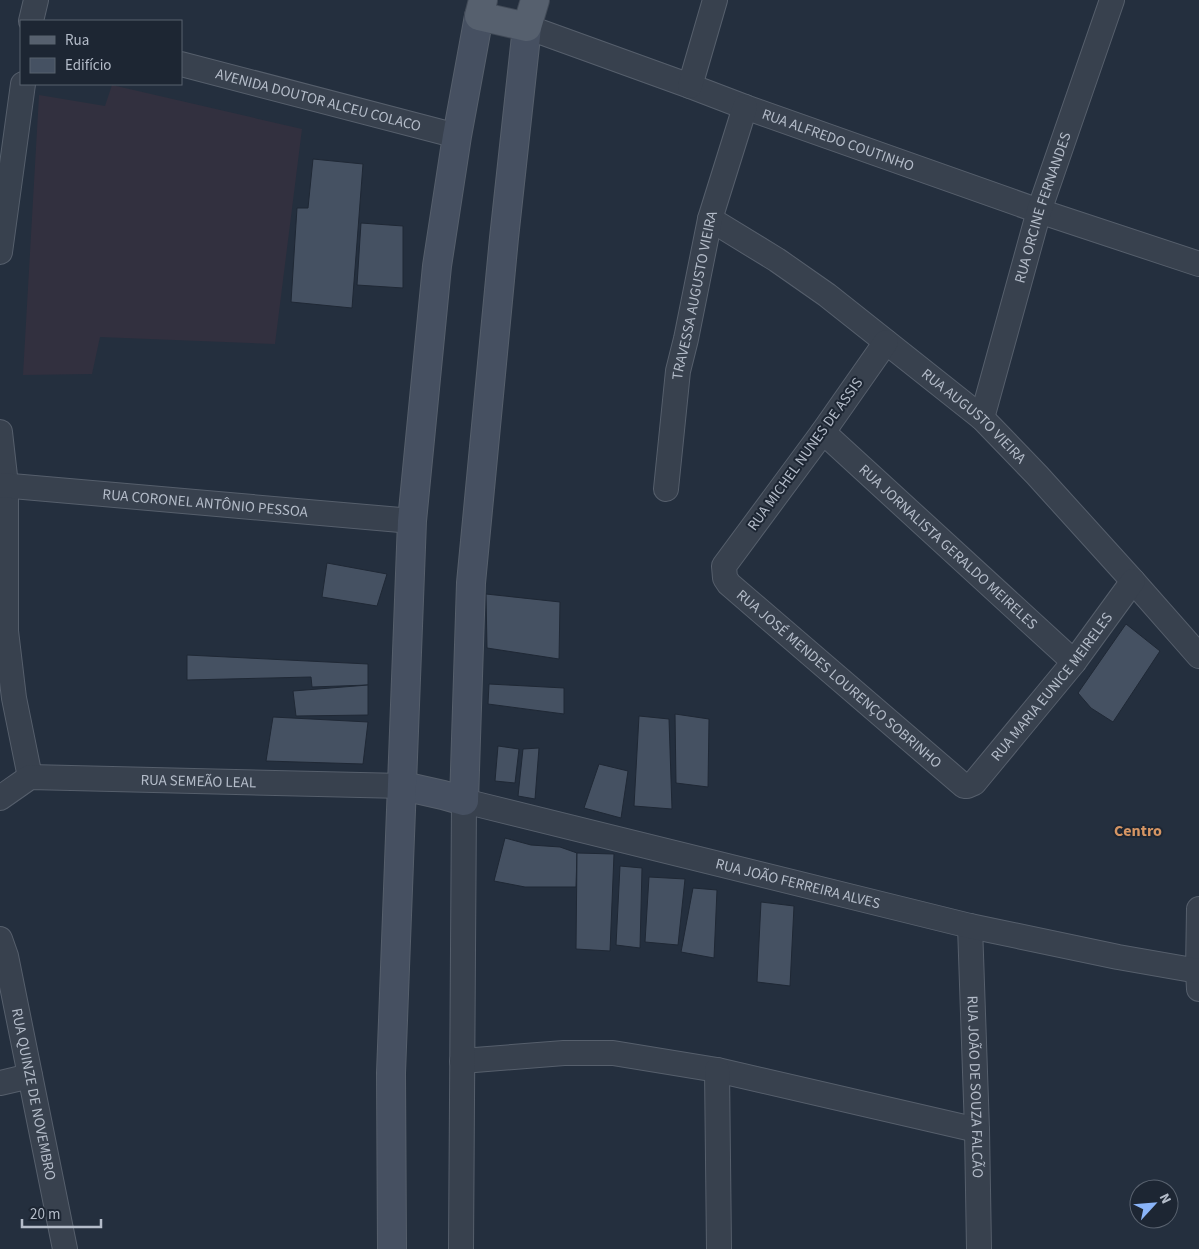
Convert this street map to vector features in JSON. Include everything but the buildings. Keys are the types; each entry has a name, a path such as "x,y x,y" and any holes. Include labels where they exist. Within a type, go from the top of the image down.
{"main road":[{"path":"464,802 470,583 527,27 535,0"},
{"path":"392,1249 391,1074 412,521 437,266 457,136 481,8"},
{"name":"RUA ALFREDO COUTINHO","path":"481,8 527,27"},
{"name":"RUA JOÃO FERREIRA ALVES","path":"402,786 443,795 464,802"}],"street":[{"path":"31,20 36,0"},
{"path":"690,86 715,0"},
{"name":"RUA ORCINE FERNANDES","path":"982,418 1039,211 1112,0"},
{"name":"RUA ALFREDO COUTINHO","path":"527,27 745,107 1039,211 1199,264"},
{"name":"AVENIDA DOUTOR ALCEU COLACO","path":"182,64 457,136"},
{"path":"0,252 23,85"},
{"name":"TRAVESSA AUGUSTO VIEIRA","path":"666,489 678,371 710,219 745,107"},
{"name":"RUA AUGUSTO VIEIRA","path":"710,219 777,260 827,295 982,418 1037,475 1199,656"},
{"name":"RUA MICHEL NUNES DE ASSIS","path":"724,566 823,432 886,342"},
{"path":"0,432 6,631 14,698 30,777 0,798"},
{"name":"RUA JORNALISTA GERALDO MEIRELES","path":"823,432 1074,662"},
{"name":"RUA CORONEL ANTÔNIO PESSOA","path":"3,485 412,521"},
{"name":"RUA JOSÉ MENDES LOURENÇO SOBRINHO","path":"724,566 723,572 729,584 964,786"},
{"name":"RUA MARIA EUNICE MEIRELES","path":"964,786 974,783 1074,662 1133,581"},
{"name":"RUA SEMEÃO LEAL","path":"30,777 402,786"},
{"path":"461,1249 464,802"},
{"name":"RUA JOÃO FERREIRA ALVES","path":"464,802 970,926 1118,957 1198,980"},
{"path":"1198,980 1199,908"},
{"name":"RUA JOÃO DE SOUZA FALCÃO","path":"970,926 979,1249"},
{"name":"RUA QUINZE DE NOVEMBRO","path":"0,939 6,956 64,1249"},
{"path":"462,1061 564,1053 613,1054 718,1070 977,1130"},
{"path":"718,1070 719,1249"},
{"path":"0,1083 30,1076"}],"shaded area":[{"path":"112,85 302,129 275,344 100,337 92,374 23,375 39,95 105,106"}],"district":[{"name":"Centro","path":"1138,830"}]}
